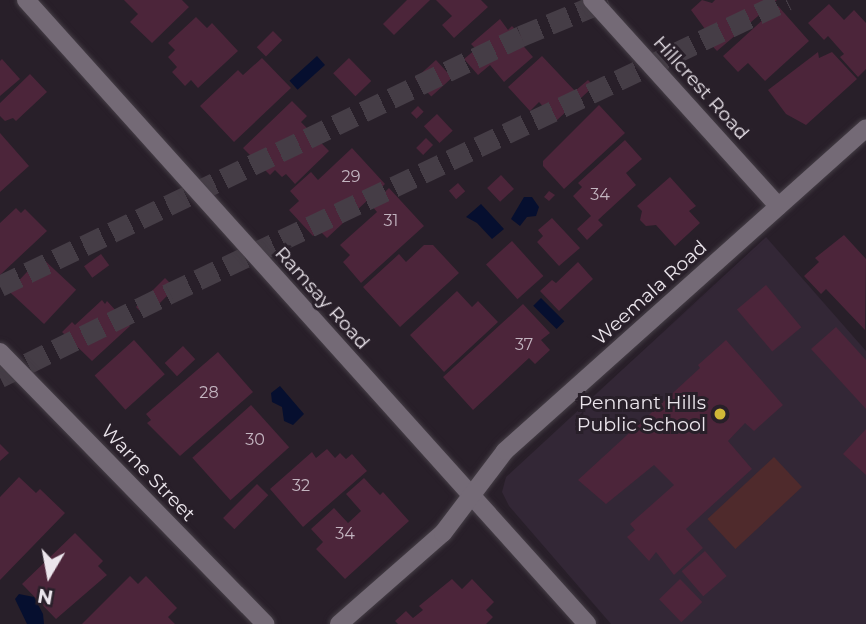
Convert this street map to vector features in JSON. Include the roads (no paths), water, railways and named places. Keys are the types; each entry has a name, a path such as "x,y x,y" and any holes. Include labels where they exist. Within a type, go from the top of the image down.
{"street":[{"name":"Ramsay Road","path":"26,0 587,624"},
{"name":"Hillcrest Road","path":"592,0 778,206"},
{"name":"Weemala Road","path":"339,624 443,533 505,451 866,128"},
{"name":"Warne Street","path":"0,352 265,624"}],"water":[{"path":"317,56 325,65 298,90 290,81"},
{"path":"524,197 532,197 539,207 536,216 527,217 520,226 511,219"},
{"path":"481,204 504,229 492,239 477,223 466,217"},
{"path":"541,298 564,321 557,329 533,306"},
{"path":"280,386 304,414 293,425 284,421 282,407 272,402 271,393"},
{"path":"19,594 34,597 43,614 44,624 27,624 15,599"}],"tunnel":[{"path":"0,286 521,36 608,0"},
{"path":"0,377 170,293 787,0"}],"place":[{"name":"Pennant Hills Public School","path":"720,414"}]}
